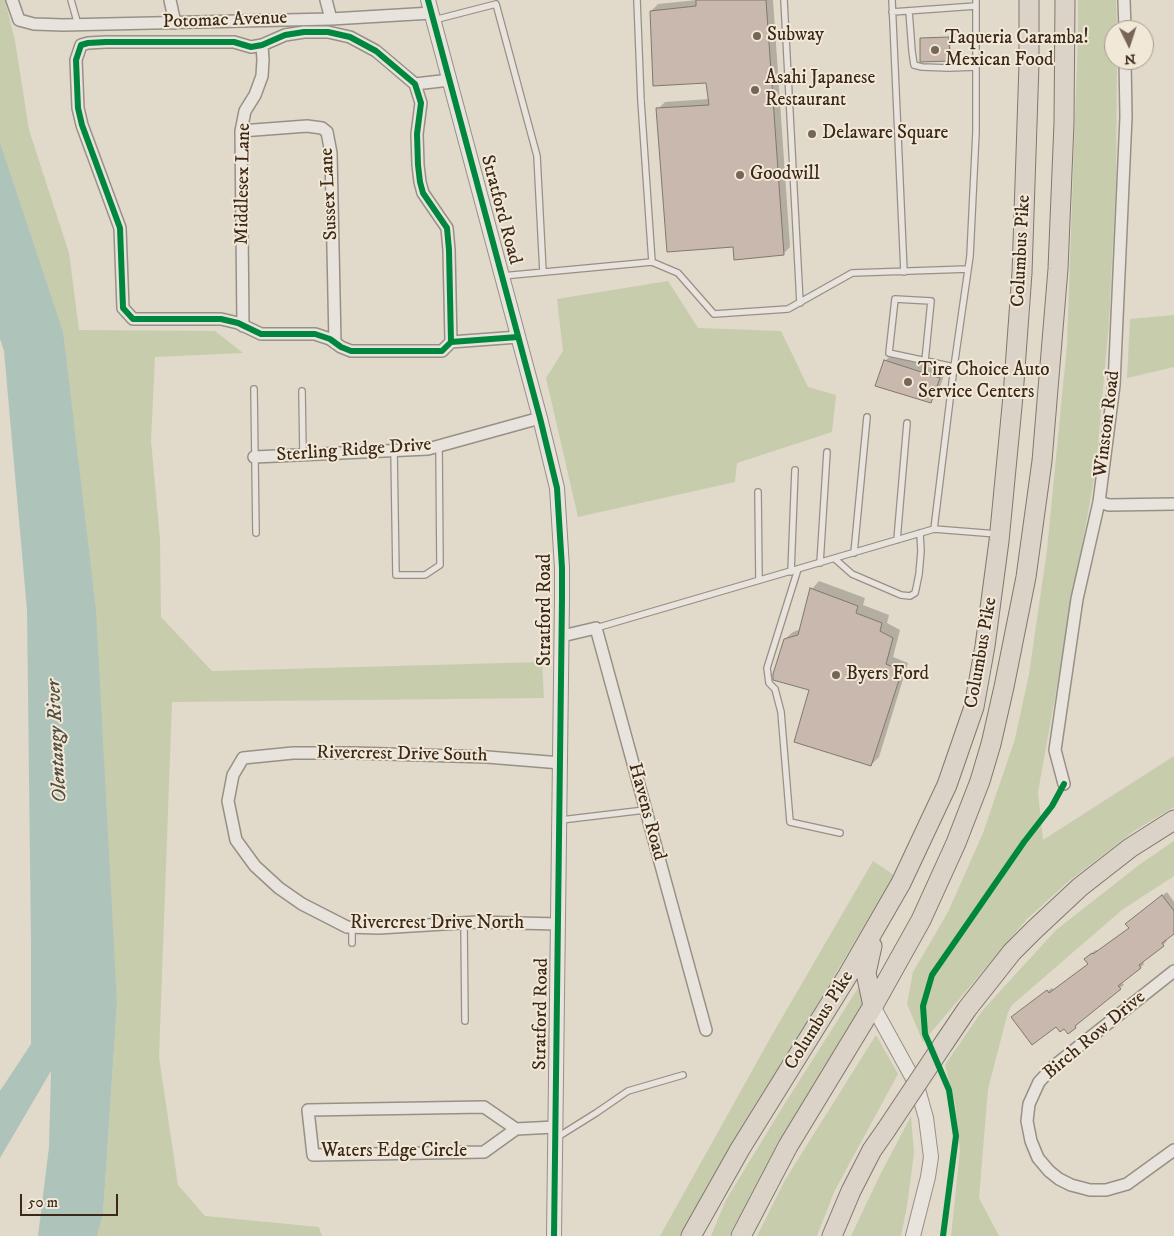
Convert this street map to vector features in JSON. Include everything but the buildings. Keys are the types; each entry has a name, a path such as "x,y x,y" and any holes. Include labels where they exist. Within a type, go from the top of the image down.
{"highway":[{"name":"Columbus Pike","path":"691,1236 740,1149 876,928 918,850 947,785 974,707 985,646 1008,459 1022,273 1029,64 1029,0"},
{"name":"Columbus Pike","path":"741,1236 788,1146 873,1006 921,920 956,843 980,781 991,744 1026,577 1042,461 1058,269 1064,123 1065,0"},
{"path":"832,1236 872,1150 967,1009 1012,952 1080,887 1130,848 1174,820"},
{"path":"873,1006 866,973 876,928"}],"street":[{"name":"Potomac Avenue","path":"12,0 19,20 53,25 331,18 431,11"},
{"path":"170,0 175,23"},
{"path":"326,0 331,18"},
{"path":"1124,0 1125,20"},
{"name":"Stratford Road","path":"431,11 557,488 562,568 562,636 554,1236"},
{"path":"451,342 450,250 447,228 428,202 420,182 417,134 421,104 415,84 384,57 350,37 328,32 304,32 285,35 262,45 251,47 234,42 88,43 81,45 76,60 78,108 82,125 120,228 123,308 133,319 222,319 238,323 261,334 315,334 350,351 366,352 442,350 451,342 518,337"},
{"name":"Middlesex Lane","path":"244,326 241,131 245,111 255,95 262,76 262,45"},
{"name":"Winston Road","path":"1064,784 1055,750 1077,599 1098,502 1114,385 1126,117 1125,70"},
{"path":"415,84 450,80"},
{"name":"Sussex Lane","path":"241,131 307,126 322,128 326,132 331,153 335,343"},
{"name":"Sterling Ridge Drive","path":"254,457 428,449 540,418"},
{"path":"1098,502 1109,505 1174,504"},
{"path":"562,636 596,628"},
{"name":"Havens Road","path":"596,628 706,1030"},
{"name":"Rivercrest Drive South","path":"244,758 293,753 353,753 487,757 561,763"},
{"name":"Rivercrest Drive North","path":"244,758 233,776 228,801 236,840 255,866 302,904 352,927 379,928 464,923 558,924"},
{"name":"Birch Row Drive","path":"1174,971 1054,1066 1039,1082 1030,1104 1028,1121 1031,1141 1038,1158 1045,1167 1059,1179 1071,1185 1090,1190 1106,1190 1127,1184 1149,1170 1174,1150"},
{"path":"873,1006 917,1086 926,1118 931,1157 928,1177 913,1236"},
{"name":"Waters Edge Circle","path":"484,1107 516,1129 484,1152 313,1154 308,1110 484,1107"},
{"path":"516,1129 555,1133"}],"lane":[{"path":"71,0 78,25"},
{"path":"637,0 640,101 652,262"},
{"path":"784,0 800,302"},
{"path":"892,0 904,272"},
{"path":"892,12 976,3 976,132 968,269 934,529"},
{"path":"431,11 496,4 537,156 543,272"},
{"path":"909,11 914,65 949,68 976,67"},
{"path":"502,276 652,262 678,273 714,314 788,310 852,273 968,269"},
{"path":"924,361 931,301 895,299 889,353 924,361 954,367"},
{"path":"254,389 256,533"},
{"path":"302,391 303,455"},
{"path":"854,553 867,417"},
{"path":"897,540 907,423"},
{"path":"394,450 396,575 425,575 440,565 439,446"},
{"path":"820,563 828,452"},
{"path":"791,572 795,470"},
{"path":"758,492 760,580"},
{"path":"596,628 934,529 1000,535"},
{"path":"835,559 852,574 901,596 910,596 916,589 919,574 920,533"},
{"path":"798,570 767,668 769,683 774,689 781,712 790,822 840,833"},
{"path":"560,820 645,810"},
{"path":"464,923 465,1021"},
{"path":"352,927 352,943"},
{"path":"555,1133 596,1113 628,1091 682,1075"}],"green space":[{"path":"0,0 5,0 15,41 29,130 69,253 79,330 215,331 243,353 155,357 151,441 160,539 161,617 212,671 542,662 544,698 172,702 159,1057 178,1185 205,1216 319,1227 322,1236 97,1236 103,1215 117,1003 63,331 0,142"},
{"path":"1078,0 1116,0 1117,20 1104,20 1104,70 1117,70 1116,180 1109,322 1096,468 1038,792 1043,840 1174,756 1174,807 1134,831 1069,881 1027,919 923,1042 907,1004 913,972 948,912 983,833 1015,739 1029,674 1047,550 1067,345"},
{"path":"668,281 698,328 781,331 808,387 836,395 832,432 737,463 735,482 578,517 546,378 563,351 557,299"},
{"path":"1174,315 1174,367 1127,378 1130,319"},
{"path":"1174,841 1174,876 1122,910 1012,1005 1008,1012 988,1089 979,1198 999,1236 951,1236 960,1150 955,1103 945,1065 982,1011 1056,930 1139,865"},
{"path":"873,861 894,875 682,1236 660,1236 772,1035"},
{"path":"860,985 864,1006 770,1161 729,1236 711,1236 726,1200"},
{"path":"876,1035 898,1074 834,1192 817,1236 757,1236 785,1180"},
{"path":"911,1116 914,1153 901,1236 851,1236 880,1175"}],"water":[{"name":"Olentangy River","path":"0,142 63,331 96,610 117,1003 103,1215 97,1236 38,1236 49,1147 51,1071 0,1158 0,1091 31,1044 31,945 27,610 4,351 0,339"}],"cycle path":[{"path":"428,0 557,488 562,599 554,1236"},
{"path":"451,342 447,228 423,193 420,182 417,134 421,103 415,84 376,51 350,37 328,32 304,32 285,35 262,45 251,47 234,42 106,42 81,45 76,60 78,108 82,125 120,228 123,308 133,319 221,319 238,323 261,334 315,334 330,339 351,351 442,351 451,342 518,337"},
{"path":"943,1236 956,1136 949,1090 925,1034 923,1006 932,975 1024,842 1052,806 1064,784"}],"place":[{"name":"Subway","path":"757,36"},
{"name":"Taqueria Caramba! Mexican Food","path":"935,50"},
{"name":"Asahi Japanese Restaurant","path":"755,90"},
{"name":"Delaware Square","path":"812,134"},
{"name":"Goodwill","path":"740,175"},
{"name":"Tire Choice Auto Service Centers","path":"908,382"},
{"name":"Byers Ford","path":"836,675"}]}
